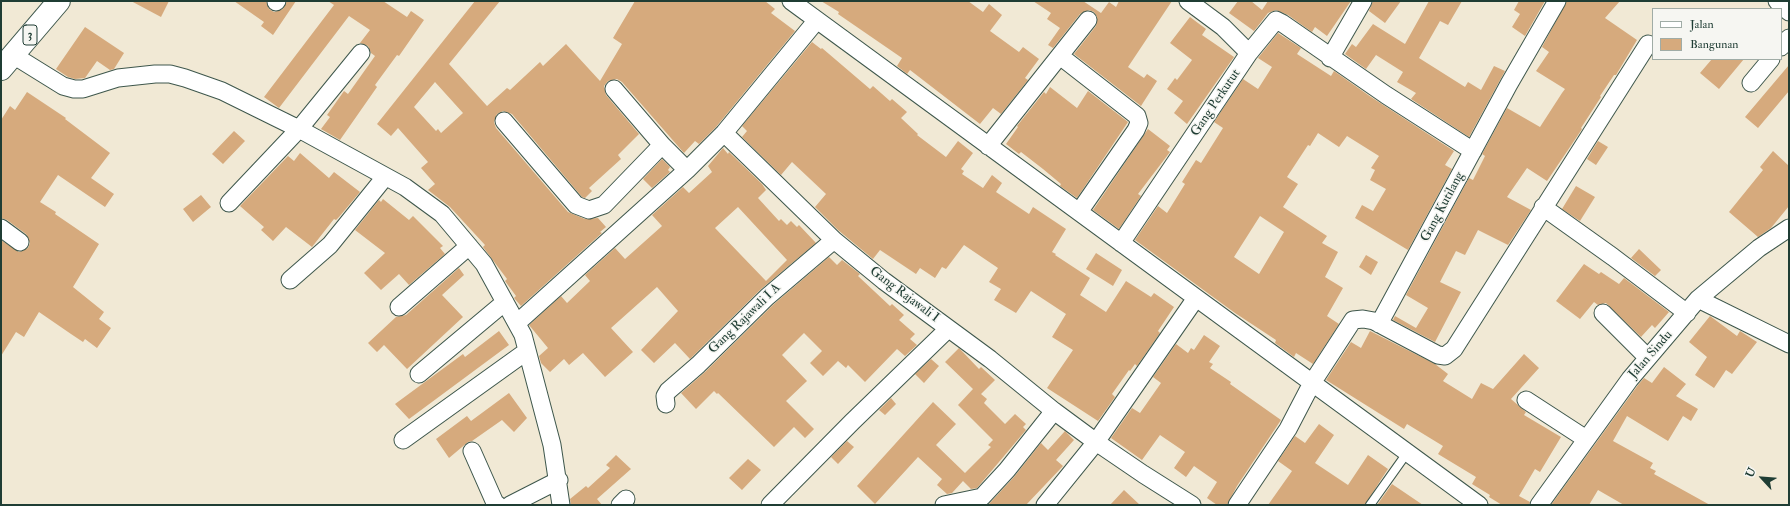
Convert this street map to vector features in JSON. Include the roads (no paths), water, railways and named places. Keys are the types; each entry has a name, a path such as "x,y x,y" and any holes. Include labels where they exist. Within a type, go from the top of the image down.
{"highway":[{"name":"3","path":"7,62 59,1"}],"street":[{"path":"791,1 1479,505"},
{"path":"1330,58 1363,1"},
{"name":"Gang Kutilang","path":"1379,324 1538,32 1557,1"},
{"path":"1777,1 1789,12"},
{"path":"1196,3 1249,53"},
{"path":"517,323 687,170 724,133 817,20"},
{"path":"988,146 999,129 1088,20"},
{"name":"Gang Perkutut","path":"1122,243 1249,53 1276,20 1330,58 1474,151"},
{"path":"1782,47 1789,38"},
{"path":"1237,505 1288,429 1312,383 1353,320 1363,319 1379,324 1438,355 1445,356 1450,354 1648,44"},
{"path":"229,203 299,129 361,53"},
{"path":"1060,56 1137,116 1139,123 1136,130 1079,212"},
{"path":"1751,83 1770,60"},
{"path":"7,62 63,86 74,89 83,89 118,78 155,74 170,74 185,78 222,91 299,129 405,187 442,214 484,264 523,335 534,370 552,445 559,480 561,505"},
{"path":"614,89 662,145 687,170"},
{"path":"504,121 576,205 589,210 604,205 662,145"},
{"name":"Gang Rajawali I","path":"724,133 834,240 884,281 990,359 1054,411 1096,442 1142,474 1192,505"},
{"path":"290,280 330,245 385,177"},
{"path":"1543,207 1613,256 1687,313"},
{"path":"1,228 20,242"},
{"name":"Jalan Sindu","path":"1539,505 1630,379 1698,299 1759,248 1789,228"},
{"name":"Gang Rajawali I A","path":"666,404 664,400 668,391 698,365 767,297 834,240"},
{"path":"399,307 469,246"},
{"path":"1045,505 1096,442 1196,298"},
{"path":"1698,299 1789,344"},
{"path":"419,374 505,302"},
{"path":"1603,313 1648,358"},
{"path":"777,503 852,422 948,329"},
{"path":"403,440 527,351"},
{"path":"1526,400 1586,439"},
{"path":"944,505 982,497 1007,470 1054,411"},
{"path":"472,452 495,503 498,505"},
{"path":"510,505 559,480"}],"lane":[{"path":"1370,505 1407,453"}]}
